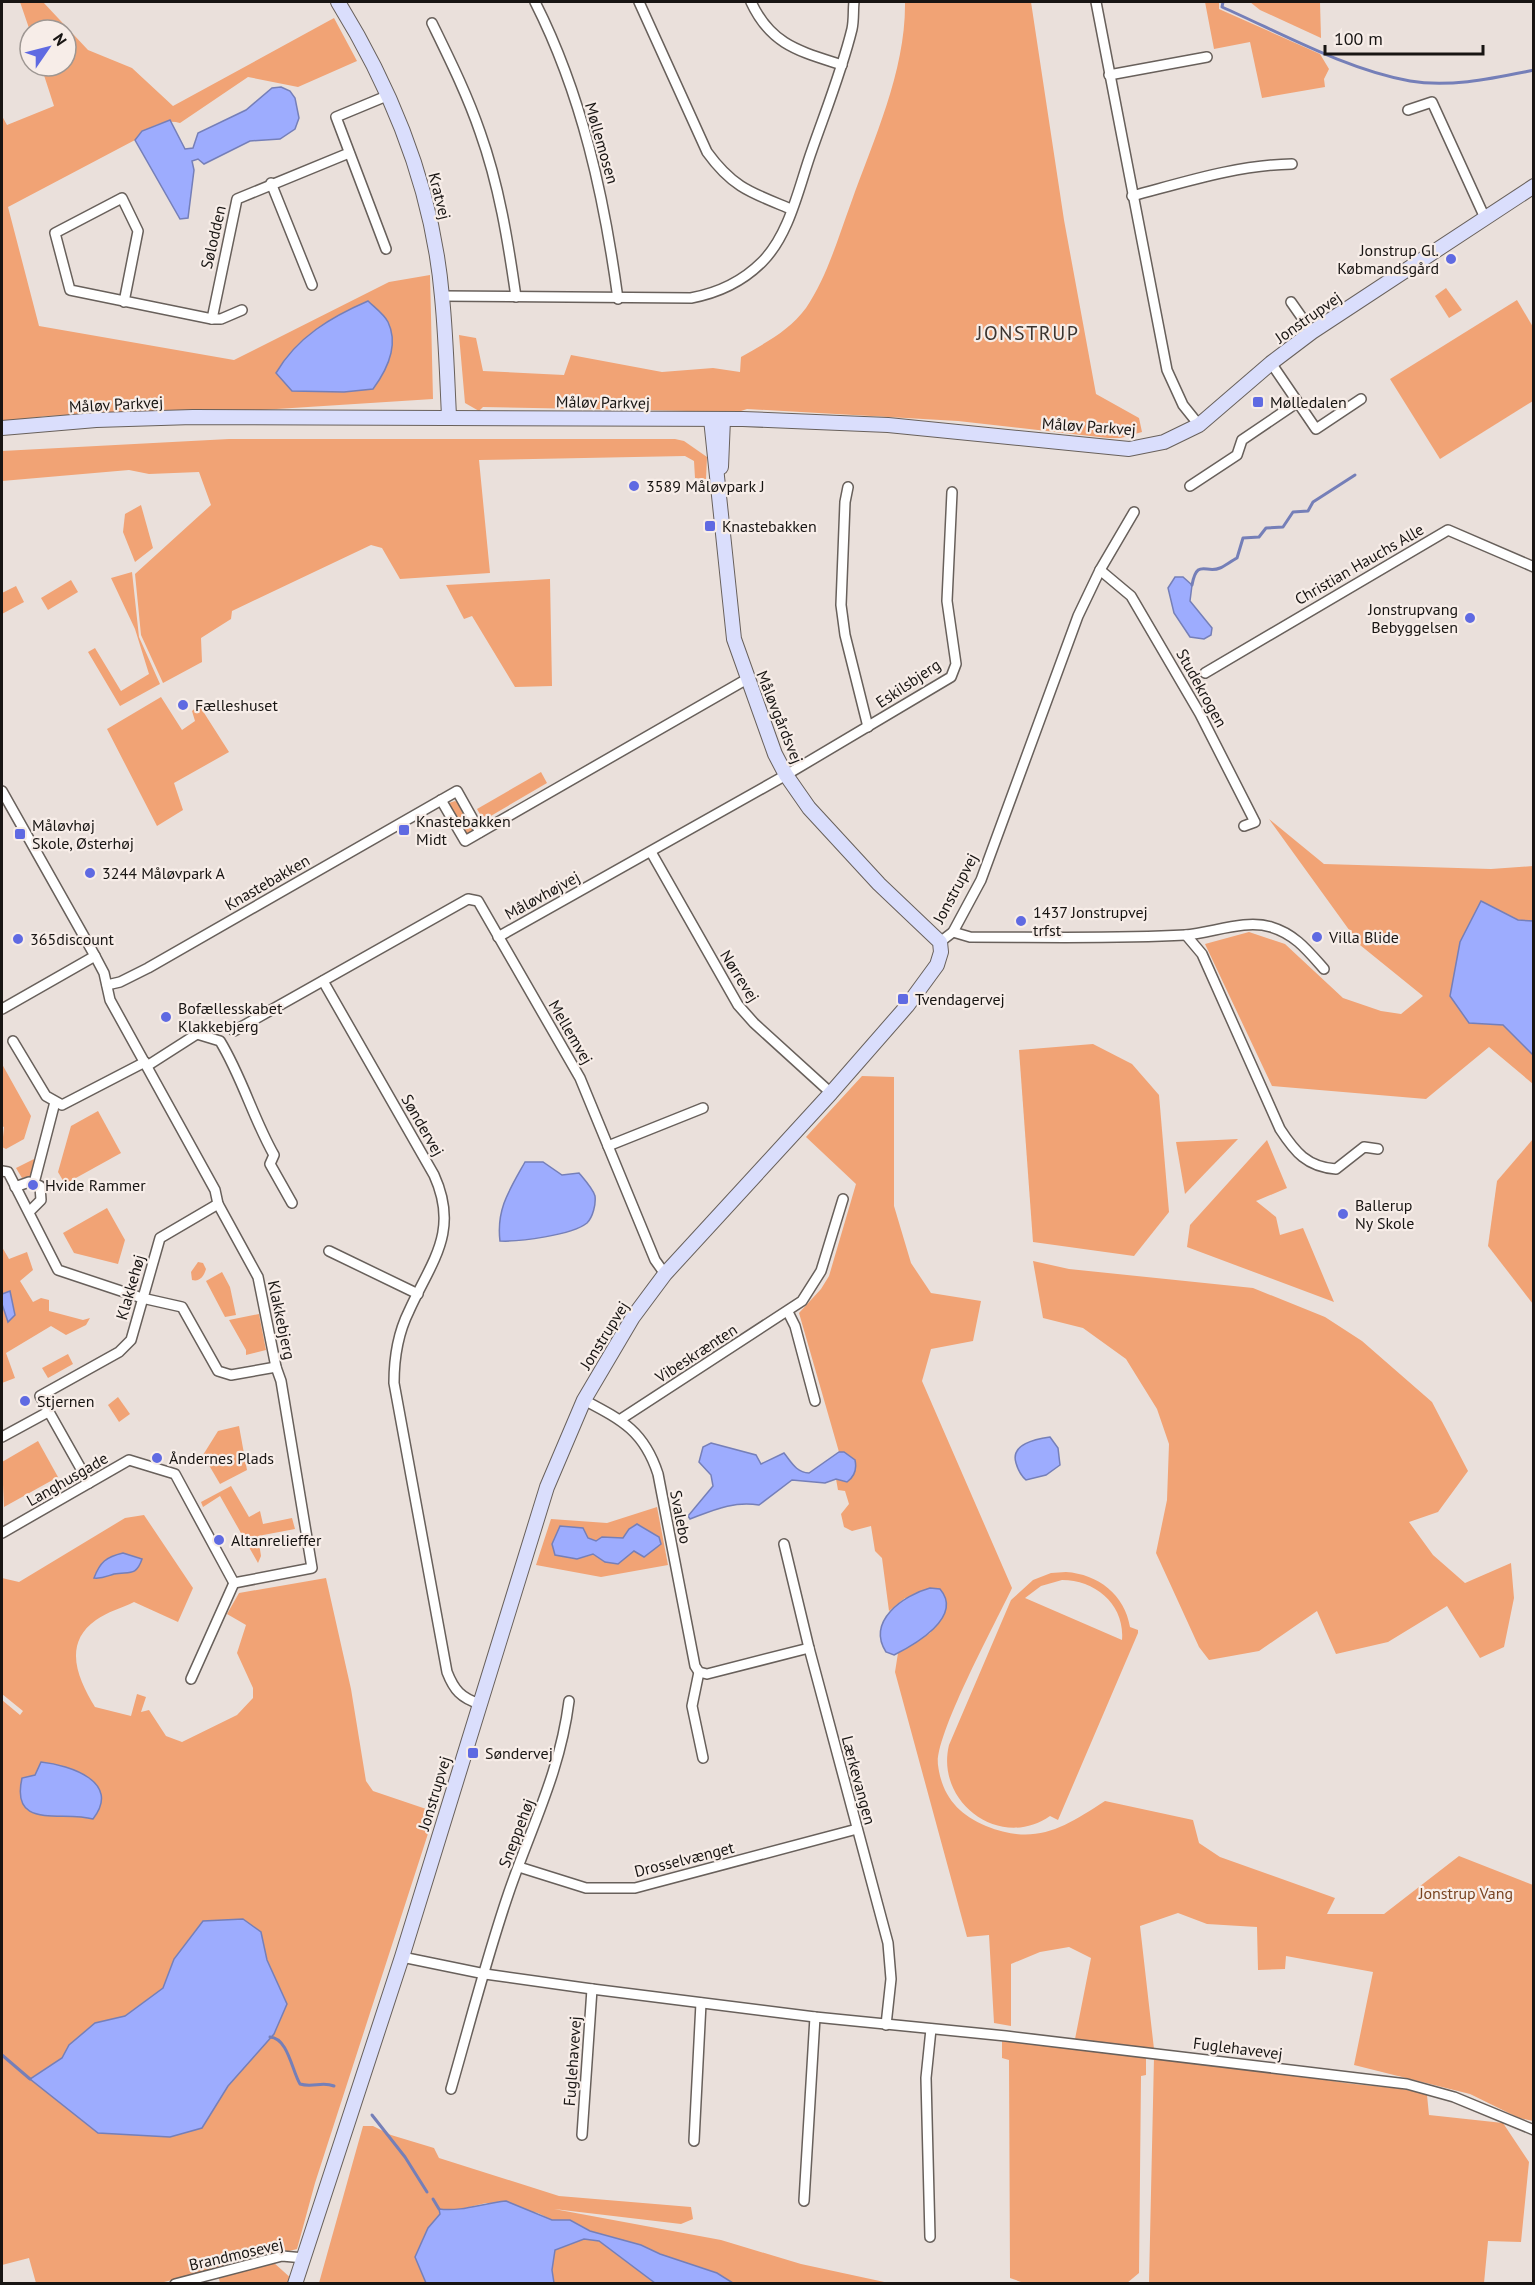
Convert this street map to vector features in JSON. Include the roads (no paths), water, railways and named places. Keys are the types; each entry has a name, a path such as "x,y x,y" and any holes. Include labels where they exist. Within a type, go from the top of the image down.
{"street":[{"name":"Kratvej","path":"338,2 389,95 419,180 442,296 449,416"},
{"name":"Møllemosen","path":"535,2 549,29 570,84 590,149 606,216 618,299"},
{"path":"639,2 707,152 723,174 741,188 791,210"},
{"path":"751,2 768,30 781,42 842,65"},
{"path":"442,296 691,298 717,292 743,279 764,261 774,247 791,210 842,65 853,26 854,2"},
{"path":"1096,2 1167,370 1183,405 1199,425"},
{"path":"432,23 463,87 481,132 508,237 516,297"},
{"path":"1109,75 1207,57"},
{"path":"386,249 336,117 389,95"},
{"path":"1408,110 1432,102 1485,218"},
{"name":"Sølodden","path":"212,319 237,199 271,183 349,153"},
{"path":"1132,196 1231,170 1263,164 1292,164"},
{"path":"271,183 312,285"},
{"name":"Jonstrupvej","path":"1199,425 1271,363 1312,332 1533,186"},
{"name":"Jonstrupvej","path":"1510,202 1533,197"},
{"path":"124,302 138,231 122,198 55,233 70,290 124,302 212,319 221,319 242,310"},
{"path":"1291,302 1312,332"},
{"name":"Jonstrupvej","path":"1271,363 1316,429 1361,399"},
{"path":"1190,486 1237,456 1242,440 1298,402"},
{"name":"Måløv Parkvej","path":"2,428 96,420 193,417 449,416 717,419 888,425 1129,449 1164,442 1199,425"},
{"name":"Måløvgårdsvej","path":"717,419 719,481 729,608 734,639 747,679 786,775 798,795 843,846 940,942"},
{"path":"848,486 842,605 851,664 868,727"},
{"name":"Eskilsbjerg","path":"786,775 951,677 956,664 947,601 952,492"},
{"name":"Jonstrupvej","path":"296,2283 402,1957 547,1487 584,1400 633,1317 665,1274 831,1094 907,1006 937,965 941,952 940,942 953,932 981,880 1078,616 1100,570 1134,512"},
{"name":"Christian Hauchs Alle","path":"1205,673 1448,530 1533,567"},
{"name":"Studekrogen","path":"1100,570 1131,596 1196,706 1255,822 1244,826"},
{"path":"480,832 456,791 441,800 465,841 747,679"},
{"name":"Måløvhøjvej","path":"234,1031 468,899 478,901 498,937 786,775"},
{"name":"Klakkebjerg","path":"2,791 95,956 111,1000 215,1190 218,1204 258,1277 276,1367 281,1381 312,1568 234,1583"},
{"name":"Knastebakken","path":"107,986 148,968 441,800"},
{"name":"Nørrevej","path":"651,852 738,1005 754,1023 831,1094"},
{"path":"953,932 970,937 1186,935 1249,926 1268,926 1284,931 1300,942 1324,969"},
{"path":"1186,935 1202,954 1280,1128 1294,1149 1307,1162 1320,1168 1336,1169 1364,1147 1378,1149"},
{"name":"Mellemvej","path":"498,937 580,1078 655,1260 665,1274"},
{"path":"2,1010 95,956"},
{"name":"Søndervej","path":"323,981 438,1183 441,1196 443,1232 432,1269 402,1327 394,1368 394,1383 447,1672 453,1687 464,1698 480,1704"},
{"path":"13,1041 46,1096 56,1102 67,1104 146,1064 197,1034 220,1041 254,1107 255,1121 274,1155 270,1164 292,1203"},
{"path":"34,1183 56,1102"},
{"path":"608,1146 703,1108"},
{"path":"2,1171 8,1172 30,1211 39,1229 39,1236 58,1270 142,1298 182,1307 218,1371 231,1375 276,1367"},
{"path":"15,1187 34,1183 40,1186 42,1195 37,1205 30,1211"},
{"name":"Vibeskrænten","path":"621,1419 802,1301 821,1271 843,1199"},
{"name":"Klakkehøj","path":"48,1412 40,1396 119,1352 131,1340 160,1238 218,1204"},
{"path":"329,1251 418,1294"},
{"path":"788,1312 795,1326 815,1401"},
{"name":"Svalebo","path":"584,1400 621,1419 644,1442 658,1474 695,1666 699,1672 692,1707 703,1758"},
{"path":"2,1437 48,1412 89,1483"},
{"name":"Langhusgade","path":"2,1533 129,1460 175,1474 234,1583"},
{"name":"Lærkevangen","path":"784,1544 891,1962 886,2025"},
{"path":"191,1679 234,1583"},
{"path":"699,1672 707,1674 809,1648"},
{"name":"Sneppehøj","path":"485,1974 519,1867 553,1778 565,1736 569,1701"},
{"name":"Drosselvænget","path":"519,1867 586,1888 635,1888 857,1830"},
{"name":"Fuglehavevej","path":"402,1957 485,1974 701,2003 1407,2084 1454,2097 1533,2130"},
{"path":"451,2089 485,1974"},
{"name":"Fuglehavevej","path":"582,2135 592,1989"},
{"path":"694,2141 701,2003"},
{"path":"804,2201 815,2017"},
{"path":"930,2237 926,2078 931,2029"},
{"name":"Brandmosevej","path":"175,2283 282,2256 304,2258"}],"water":[{"path":"281,87 290,91 295,98 299,118 295,129 280,139 250,141 204,164 198,159 192,161 194,170 188,218 180,219 135,140 142,131 170,120 185,149 193,148 198,133 246,110 272,88"},
{"path":"368,301 388,322 392,340 387,366 373,389 344,392 292,391 276,373 284,360 328,321"},
{"path":"1175,577 1183,577 1192,585 1190,601 1212,628 1211,635 1204,639 1190,637 1174,613 1168,588"},
{"path":"1481,901 1518,920 1533,921 1533,1055 1503,1025 1469,1023 1450,996 1460,942"},
{"path":"525,1162 543,1162 562,1175 579,1173 595,1196 594,1210 587,1223 558,1234 532,1239 500,1241 502,1209 509,1190"},
{"path":"10,1291 15,1315 8,1322 2,1304 2,1294"},
{"path":"1050,1437 1058,1448 1060,1465 1046,1475 1026,1480 1017,1466 1015,1457 1017,1451 1026,1444"},
{"path":"711,1443 756,1455 761,1464 784,1453 797,1469 809,1473 839,1452 844,1452 855,1460 855,1470 847,1482 836,1479 825,1483 792,1480 759,1505 732,1505 690,1519 688,1516 713,1486 711,1475 699,1462 703,1447"},
{"path":"637,1524 659,1537 661,1544 644,1557 634,1551 618,1564 605,1562 593,1554 577,1559 555,1555 552,1544 560,1526 583,1528 588,1538 596,1541 602,1537 623,1538 629,1529"},
{"path":"123,1553 142,1559 137,1569 94,1578 104,1561"},
{"path":"930,1588 940,1589 946,1599 946,1610 941,1620 924,1637 913,1644 894,1655 886,1652 881,1641 884,1620 899,1603"},
{"path":"41,1762 78,1772 97,1785 101,1795 100,1806 93,1819 41,1815 31,1812 24,1805 20,1795 22,1778 35,1775"},
{"path":"243,1919 261,1932 267,1960 287,2004 274,2034 228,2086 202,2128 170,2137 98,2133 30,2079 62,2058 69,2045 95,2023 125,2016 163,1988 174,1959 203,1921"},
{"path":"506,2201 552,2220 570,2220 590,2231 641,2245 660,2254 717,2273 733,2283 655,2283 599,2241 584,2239 555,2250 552,2270 554,2283 426,2283 415,2257 428,2228 440,2214 439,2209 448,2210"}],"waterway":[{"path":"1223,2 1222,7 1314,50 1386,76 1425,83 1456,83 1534,70"},
{"path":"1192,585 1199,569 1220,568 1237,558 1243,538 1259,537 1266,528 1283,527 1293,512 1308,511 1313,502 1355,475"},
{"path":"270,2037 276,2039 285,2049 300,2084 334,2086"},
{"path":"2,2055 30,2079"},
{"path":"372,2115 405,2157 427,2192"},
{"path":"433,2199 439,2209"}],"place":[{"name":"Jonstrup Gl. Købmandsgård","path":"1451,259"},
{"name":"Mølledalen","path":"1258,402"},
{"name":"3589 Måløvpark J","path":"634,486"},
{"name":"Knastebakken","path":"710,526"},
{"name":"Jonstrupvang Bebyggelsen","path":"1470,618"},
{"name":"Fælleshuset","path":"183,705"},
{"name":"Knastebakken Midt","path":"404,830"},
{"name":"Måløvhøj Skole, Østerhøj","path":"20,834"},
{"name":"3244 Måløvpark A","path":"90,873"},
{"name":"1437 Jonstrupvej trfst","path":"1021,921"},
{"name":"Villa Blide","path":"1317,937"},
{"name":"365discount","path":"18,939"},
{"name":"Tvendagervej","path":"903,999"},
{"name":"Bofællesskabet Klakkebjerg","path":"166,1017"},
{"name":"Hvide Rammer","path":"33,1185"},
{"name":"Ballerup Ny Skole","path":"1343,1214"},
{"name":"Stjernen","path":"25,1401"},
{"name":"Åndernes Plads","path":"157,1458"},
{"name":"Altanrelieffer","path":"219,1540"},
{"name":"Søndervej","path":"473,1753"}],"district":[{"name":"JONSTRUP","path":"1028,333"}],"park label":[{"name":"Jonstrup Vang","path":"1466,1893"}]}
